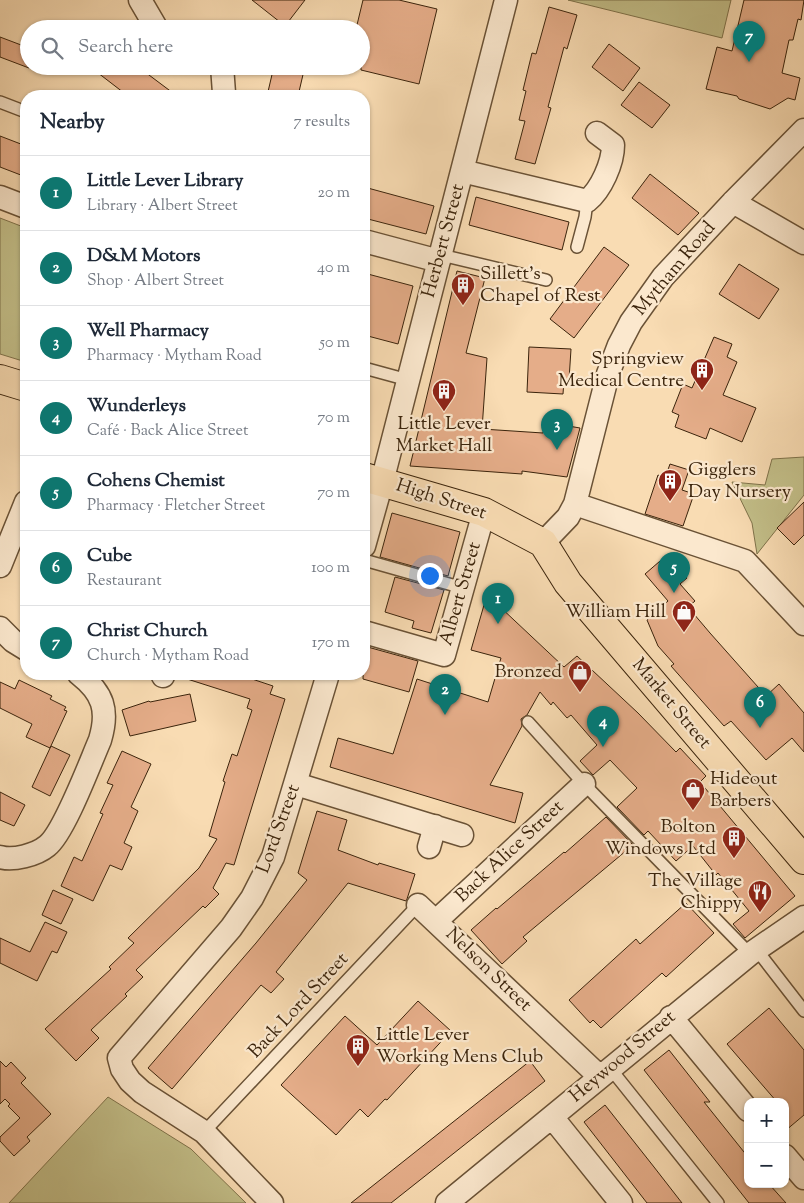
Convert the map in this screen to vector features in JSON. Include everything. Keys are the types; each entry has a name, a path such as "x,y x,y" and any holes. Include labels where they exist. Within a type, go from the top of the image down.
{"main road":[{"path":"0,379 20,384"},
{"name":"High Street","path":"373,479 484,512 543,543"},
{"name":"Market Street","path":"543,543 568,583 804,860"}],"street":[{"path":"140,0 152,20"},
{"name":"Herbert Street","path":"373,479 408,380 462,171 502,1"},
{"path":"223,75 224,90"},
{"name":"Mytham Road","path":"543,543 568,516 575,504 608,374 630,322 663,278 733,202 804,130"},
{"path":"462,171 587,201 592,197 610,165 613,155 612,145 597,133"},
{"path":"0,197 20,205"},
{"path":"733,202 804,243"},
{"path":"370,242 440,258"},
{"path":"370,501 373,479"},
{"path":"575,504 744,561 804,624"},
{"name":"Albert Street","path":"370,634 444,655 484,512"},
{"path":"0,566 20,517"},
{"path":"0,628 20,645"},
{"path":"0,857 25,857 47,846 61,828 100,740 103,728 104,714 102,703 93,680"},
{"name":"Lord Street","path":"204,1132 142,1092 122,1069 119,1058 231,928 252,898 273,857 326,680"},
{"path":"296,784 432,836 462,835"},
{"name":"Back Alice Street","path":"436,921 584,784"},
{"name":"Nelson Street","path":"418,905 605,1073"},
{"name":"Heywood Street","path":"447,1203 671,1017 753,952 804,917"},
{"path":"671,1017 744,1105"},
{"path":"552,1117 620,1203"},
{"path":"204,1132 272,1203"},
{"path":"789,1161 804,1178"}],"lane":[{"path":"0,102 20,110"},
{"path":"577,246 585,217 587,201"},
{"path":"440,258 546,280"},
{"path":"370,370 408,380"},
{"path":"370,562 463,588"},
{"path":"528,722 584,784 753,952 804,1011"},
{"name":"Back Lord Street","path":"204,1132 418,905"},
{"path":"605,1073 718,1203"}],"shaded area":[{"path":"568,0 731,0 722,38"},
{"path":"0,218 20,226 20,360 0,354"},
{"path":"804,457 804,495 757,554 752,523 732,482 765,485 772,459"},
{"path":"108,1097 191,1149 246,1203 9,1203"}],"building":[{"path":"252,0 305,0 290,20 277,20"},
{"path":"363,0 399,0 437,9 419,84 370,72 370,20 358,20"},
{"path":"744,0 804,0 801,20 798,19 793,40 789,40 782,73 800,78 795,100 788,98 770,109 739,99 737,96 706,89 717,47 732,51"},
{"path":"549,7 577,15 567,49 564,47 548,107 551,108 535,164 515,159 525,121 519,120 526,91 523,90 532,53 536,54"},
{"path":"0,37 20,45 20,65 0,57"},
{"path":"609,44 640,68 623,91 592,67"},
{"path":"101,75 149,75 169,90 120,90"},
{"path":"272,75 303,75 299,90 268,90"},
{"path":"639,82 670,105 652,128 621,105"},
{"path":"0,136 20,144 20,175 0,167"},
{"path":"650,174 699,213 678,235 632,198"},
{"path":"370,189 434,206 426,234 370,220"},
{"path":"476,197 569,222 562,250 469,225"},
{"path":"604,247 629,265 574,338 550,319"},
{"path":"739,264 779,289 759,319 719,294"},
{"path":"457,271 485,278 466,353 487,358 482,429 543,433 545,422 580,428 567,477 522,471 522,474 410,466"},
{"path":"370,275 413,286 398,344 370,337"},
{"name":"Springview Medical Centre","path":"714,337 732,344 727,357 737,362 723,395 756,408 742,442 710,428 706,439 675,427 679,415 672,412 683,384 692,388"},
{"path":"529,347 571,349 569,380 564,380 563,394 527,392"},
{"name":"Gigglers Day Nursery","path":"670,464 689,470 682,490 694,494 683,526 645,514 658,475 665,478"},
{"path":"804,502 804,535 794,545 777,528"},
{"path":"392,513 460,532 448,576 380,557"},
{"path":"667,555 687,578 680,584 695,601 688,607 710,633 766,696 779,684 804,713 804,752 792,738 766,760 731,721 724,726 671,666 674,664 658,646 647,620 668,601 645,574"},
{"path":"395,577 444,590 431,633 412,628 414,621 385,612"},
{"path":"484,605 495,609 498,605 564,667 577,656 638,713 676,752 680,748 706,776 700,782 795,896 745,938 733,924 749,911 718,873 716,875 693,846 676,861 648,831 644,835 617,807 637,788 610,760 593,775 580,761 597,745 571,715 567,718 553,702 551,705 540,692 527,715 521,719 522,726 490,785 523,793 515,823 330,767 338,738 393,754 417,679 488,702 501,658 471,650"},
{"path":"370,648 418,661 409,692 367,680 370,680"},
{"path":"19,680 52,696 50,699 66,707 64,710 67,711 50,748 26,737 32,724 0,708 0,682 15,689"},
{"path":"190,680 255,680 273,686 270,694 285,699 234,865 226,863 213,888 219,894 205,908 203,906 136,970 143,977 125,994 127,996 91,1030 99,1038 76,1061 45,1029 111,969 109,967 134,943 128,938 199,868 217,839 209,836 232,754 237,756 252,710 247,708 250,699"},
{"path":"190,694 196,721 130,736 122,710 149,701"},
{"path":"51,746 70,755 50,796 32,787"},
{"path":"122,751 151,764 131,807 138,811 124,843 132,847 122,870 110,865 93,901 61,886 74,857 82,861 103,814 100,813 113,785 107,783"},
{"path":"0,792 25,805 14,826 0,820"},
{"path":"317,811 347,820 338,850 378,865 379,863 415,874 406,901 348,883 276,972 284,979 271,993 261,985 172,1089 148,1068 256,943 307,880 298,873"},
{"path":"606,817 633,845 523,937 527,941 502,964 471,930"},
{"path":"53,890 73,899 61,924 42,915"},
{"path":"686,903 714,933 666,977 662,973 601,1028 593,1020 590,1023 569,1000 636,939 640,944"},
{"path":"45,922 67,932 57,953 52,951 37,981 0,963 0,938 30,952"},
{"name":"Little Lever Working Mens Club","path":"418,1001 451,1031 387,1100 385,1099 368,1117 360,1109 336,1135 281,1085 345,1016 377,1045"},
{"path":"769,1008 804,1050 804,1115 789,1128 789,1098 774,1098 727,1044"},
{"path":"669,1050 710,1102 704,1102 744,1152 744,1188 773,1188 786,1203 749,1203 644,1070"},
{"path":"0,1061 6,1067 11,1062 26,1078 21,1083 51,1114 27,1137 30,1141 14,1156 0,1141 0,1137 20,1118 8,1106 10,1104 5,1099 0,1104"},
{"path":"530,1061 545,1081 391,1203 351,1203"},
{"path":"605,1105 682,1203 647,1203 584,1122"}],"place":[{"name":"Christ Church","path":"749,62"},
{"name":"Sillett's Chapel of Rest","path":"463,306"},
{"name":"Springview Medical Centre","path":"702,391"},
{"name":"Little Lever Market Hall","path":"444,412"},
{"name":"Well Pharmacy","path":"557,450"},
{"name":"Gigglers Day Nursery","path":"670,502"},
{"name":"Cohens Chemist","path":"674,593"},
{"name":"Little Lever Library","path":"498,624"},
{"name":"William Hill","path":"684,633"},
{"name":"Bronzed","path":"580,693"},
{"name":"D&M Motors","path":"445,715"},
{"name":"Cube","path":"760,728"},
{"name":"Wunderleys","path":"603,747"},
{"name":"Hideout Barbers","path":"693,811"},
{"name":"Bolton Windows Ltd","path":"734,859"},
{"name":"The Village Chippy","path":"760,913"},
{"name":"Little Lever Working Mens Club","path":"358,1067"}]}
